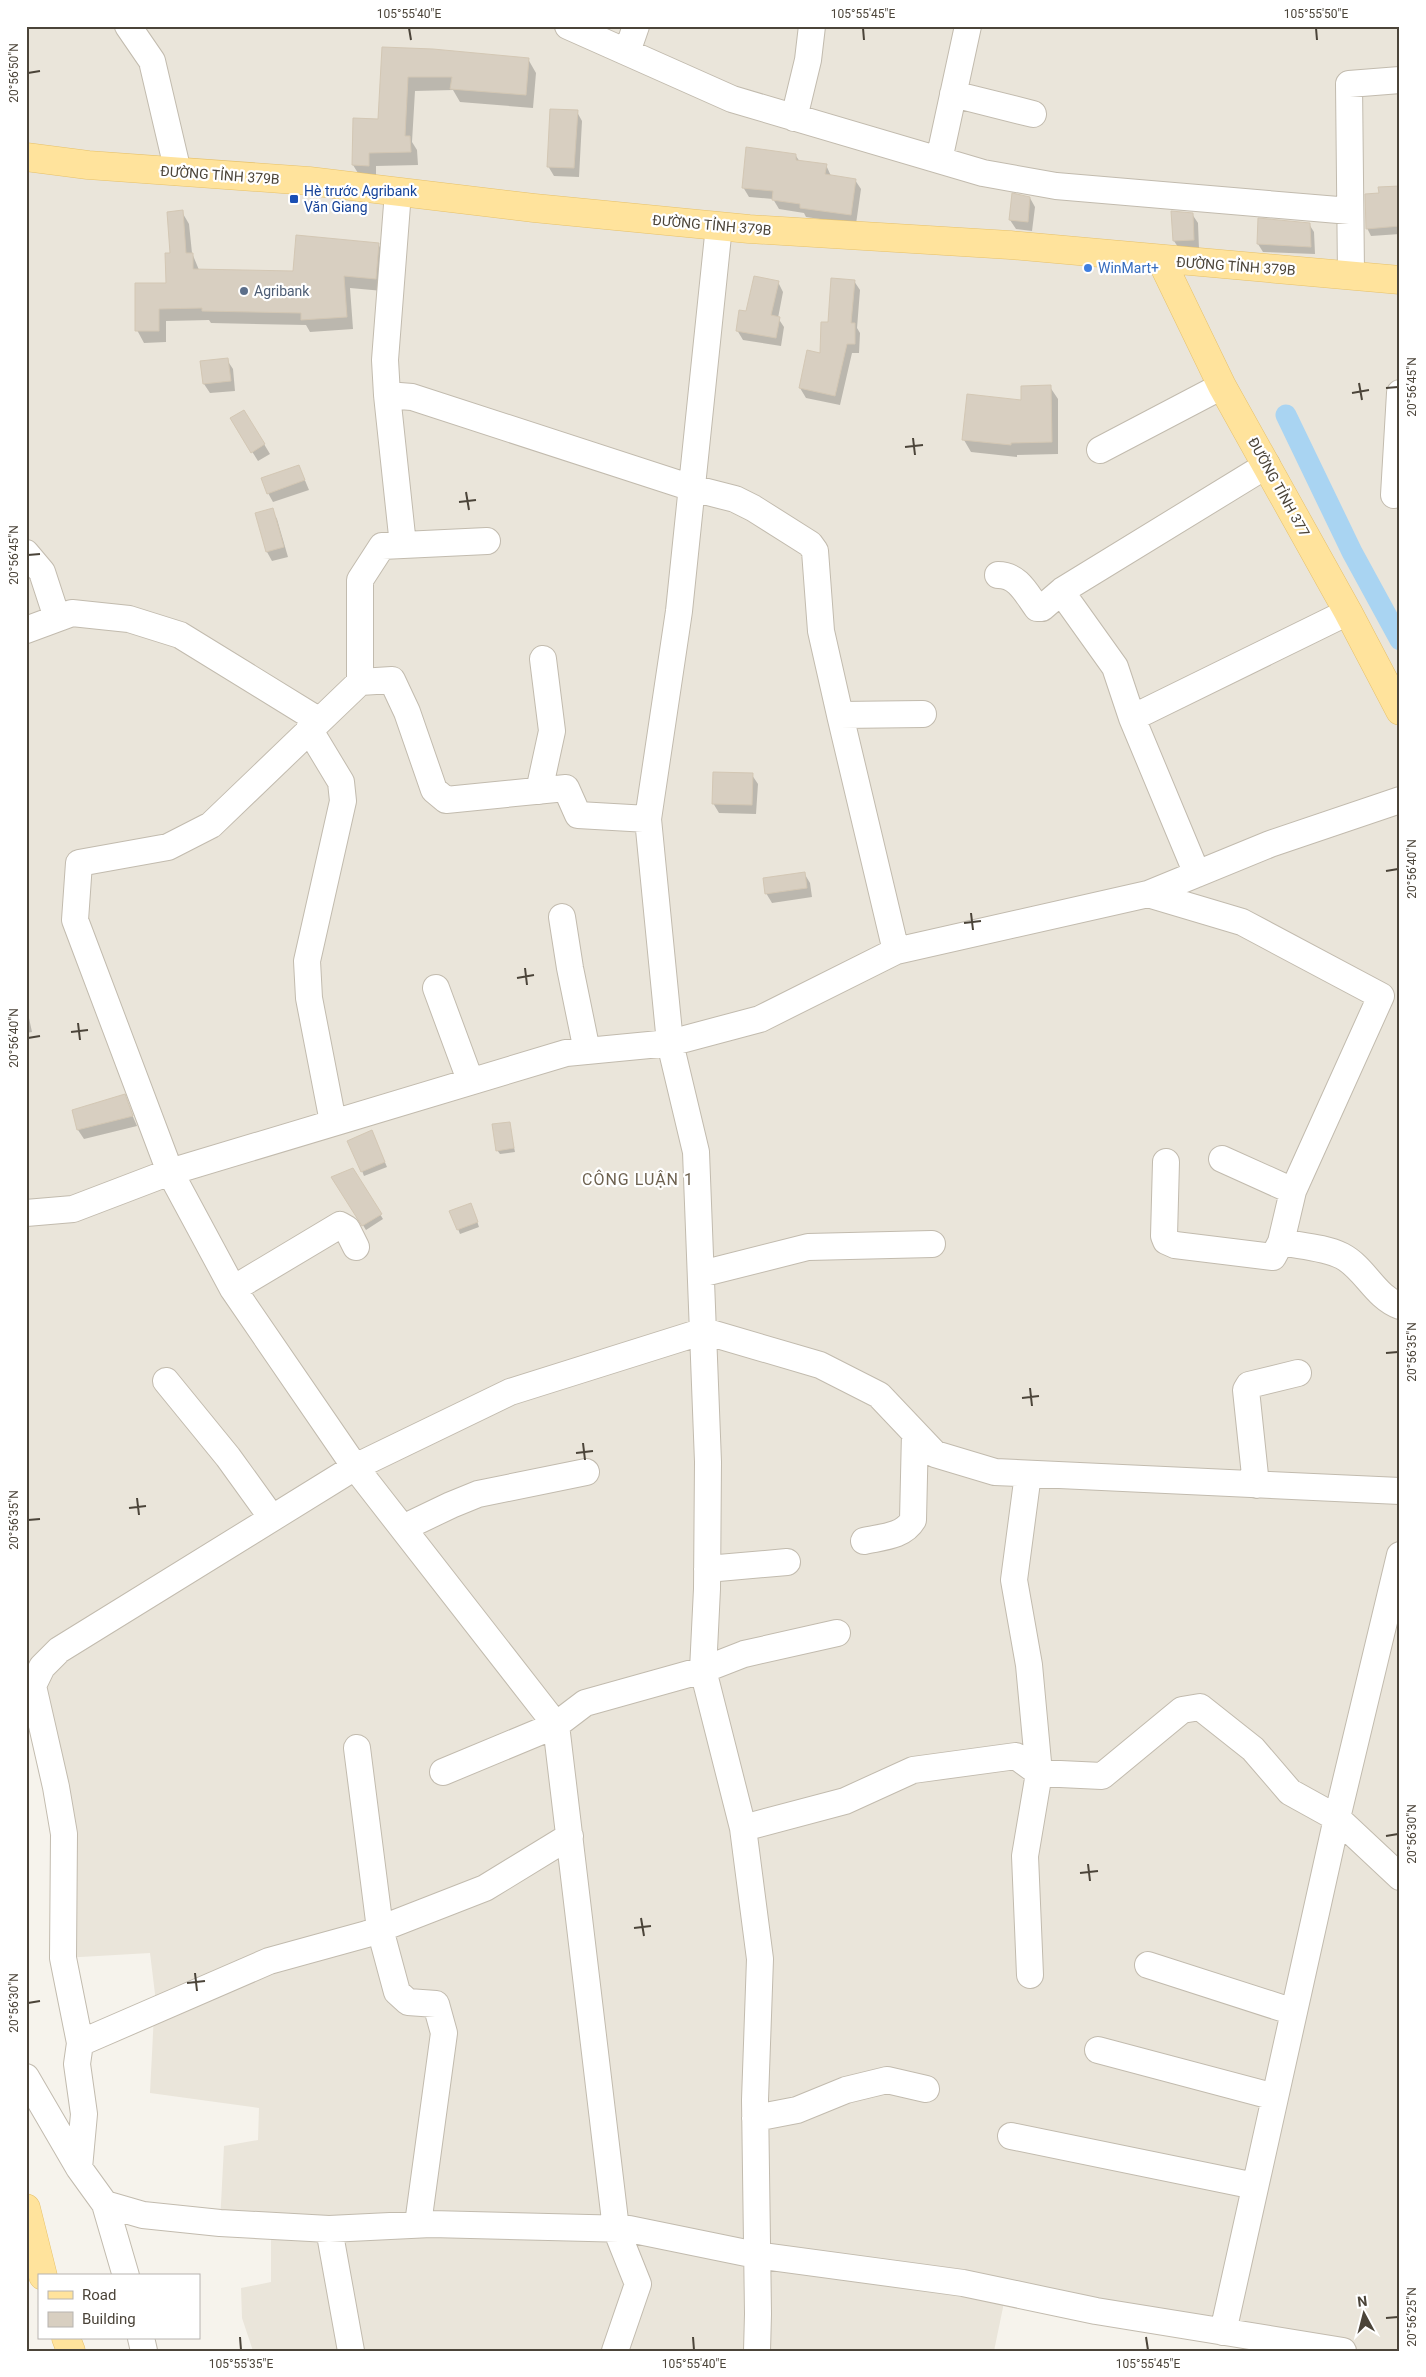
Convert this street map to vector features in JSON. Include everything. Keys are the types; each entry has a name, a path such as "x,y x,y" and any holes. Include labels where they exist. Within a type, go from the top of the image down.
{"main road":[{"name":"ĐƯỜNG TỈNH 379B","path":"26,157 88,165 310,181 719,226 1010,245 1162,260 1351,274 1400,280"},
{"name":"ĐƯỜNG TỈNH 377","path":"1162,260 1222,386 1348,612 1400,711"},
{"path":"26,2208 42,2274"}],"street":[{"path":"128,26 152,61 178,172"},
{"path":"568,26 732,99 983,173 1056,186 1350,210"},
{"path":"627,52 636,26"},
{"path":"794,118 808,60 812,26"},
{"path":"939,160 968,26"},
{"path":"1351,274 1349,84 1400,80"},
{"path":"953,94 1032,114"},
{"path":"398,192 385,360 403,545"},
{"path":"719,226 679,611 648,818 670,1043 696,1152 708,1462 704,1670 743,1828 760,1959 755,2118 757,2351"},
{"path":"1100,450 1222,386"},
{"path":"1394,494 1400,392"},
{"path":"387,396 412,397 692,488 735,499 753,508 810,544 815,551 821,631 896,951"},
{"path":"998,575 1015,579 1037,608 1042,608 1063,590 1267,465"},
{"path":"360,682 360,580 382,546 487,540"},
{"path":"26,553 42,572 57,618"},
{"path":"1063,590 1065,597 1115,667 1132,718 1197,874"},
{"path":"1132,718 1348,612"},
{"path":"26,630 72,613 129,619 180,635 314,725 341,782 343,801 307,961 309,998 333,1122"},
{"path":"539,791 552,731 543,659"},
{"path":"615,2351 638,2284 616,2229 556,1725 355,1467 233,1289 170,1172 75,920 79,863 168,847 211,825 360,682 392,680 407,712 434,790 446,800 566,788 578,815 648,818"},
{"path":"840,715 923,714"},
{"path":"26,1213 73,1209 170,1172 470,1080 566,1053 670,1043 760,1019 896,951 1148,894 1270,844 1400,800"},
{"path":"1148,894 1242,922 1381,996 1293,1191 1281,1242 1276,1254 1268,1258 1171,1244 1164,1236 1166,1162"},
{"path":"562,917 587,1051"},
{"path":"436,988 470,1080"},
{"path":"1222,1159 1293,1191"},
{"path":"233,1289 340,1225 347,1229 356,1246"},
{"path":"1281,1242 1342,1256 1389,1302 1400,1306"},
{"path":"701,1274 808,1247 932,1244"},
{"path":"80,2168 84,2114 77,2064 80,2043 63,1958 64,1834 56,1787 30,1693 42,1667 59,1650 355,1467 510,1392 704,1331 820,1365 879,1395 935,1454 995,1472 1400,1492"},
{"path":"1256,1485 1246,1390 1249,1385 1258,1381 1298,1373"},
{"path":"166,1381 228,1456 272,1518"},
{"path":"864,1541 900,1533 906,1530 913,1520 915,1433"},
{"path":"403,1528 451,1504 478,1494 586,1472"},
{"path":"1028,1474 1014,1580 1029,1665 1038,1774 1025,1856 1030,1975"},
{"path":"1223,2332 1337,1818 1400,1555"},
{"path":"707,1569 787,1562"},
{"path":"443,1772 556,1725 585,1703 704,1670 744,1654 837,1633"},
{"path":"743,1828 845,1801 913,1770 1016,1756 1038,1774 1102,1776 1182,1710 1200,1707 1252,1749 1290,1792 1337,1818 1400,1877"},
{"path":"357,1748 380,1929 397,1992 408,2002 436,2004 444,2033 418,2224"},
{"path":"80,2043 268,1961 380,1929 485,1888 570,1836"},
{"path":"1148,1965 1294,2012"},
{"path":"1098,2050 1275,2097"},
{"path":"26,2077 80,2168 105,2204 125,2274"},
{"path":"755,2118 797,2110 846,2090 887,2080 926,2088"},
{"path":"1011,2136 1255,2186"},
{"path":"105,2204 143,2215 220,2223 328,2229 418,2224 629,2229 756,2255 963,2283 1096,2312 1343,2351"},
{"path":"328,2229 351,2351"}],"shaded area":[{"path":"26,26 1400,26 1400,2351 1348,2351 1006,2293 994,2351 253,2351 242,2318 241,2288 271,2282 271,2227 220,2223 224,2146 258,2140 259,2108 150,2093 155,1994 150,1953 63,1958 64,1834 26,1683"}],"building":[{"path":"382,47 433,49 529,58 526,95 450,89 452,77 408,77 405,136 410,136 411,152 369,153 369,166 352,165 353,118 378,119"},
{"path":"550,109 578,110 574,168 547,167"},
{"path":"746,147 796,154 796,160 827,164 825,174 856,179 851,215 800,208 800,204 772,200 773,191 742,188"},
{"path":"1400,186 1400,226 1366,229 1365,194 1379,193 1378,187"},
{"path":"1012,193 1030,197 1028,222 1009,220"},
{"path":"183,210 186,253 193,253 193,269 293,271 296,235 379,243 376,279 344,276 347,317 301,320 301,313 202,311 202,308 159,309 159,331 135,331 135,283 166,283 165,253 170,253 167,212"},
{"path":"1171,211 1193,213 1194,240 1173,241"},
{"path":"1258,218 1310,223 1311,247 1257,244"},
{"path":"754,276 779,281 771,315 780,317 776,338 736,331 739,310 746,311"},
{"path":"831,278 855,280 851,323 855,323 855,344 847,344 835,396 799,388 807,350 820,353 821,322 828,322"},
{"path":"228,358 231,381 203,384 200,361"},
{"path":"1051,385 1052,442 1011,443 1011,445 962,440 967,394 1021,400 1021,386"},
{"path":"244,410 265,444 251,453 230,418"},
{"path":"299,465 305,480 267,494 261,478"},
{"path":"273,508 284,547 266,552 255,513"},
{"path":"713,772 753,773 752,805 712,804"},
{"path":"805,872 807,888 765,894 763,878"},
{"path":"125,1094 133,1116 77,1130 72,1110"},
{"path":"510,1122 514,1148 496,1151 492,1124"},
{"path":"372,1130 385,1162 361,1172 347,1141"},
{"path":"353,1168 382,1214 362,1226 331,1177"},
{"path":"471,1203 478,1222 457,1230 449,1211"}],"waterway":[{"path":"1286,415 1352,552 1400,640"}],"place":[{"name":"Hè trước Agribank Văn Giang","path":"294,199"},
{"name":"WinMart+","path":"1088,268"},
{"name":"Agribank","path":"244,291"}],"district":[{"name":"CÔNG LUẬN 1","path":"638,1179"}]}
